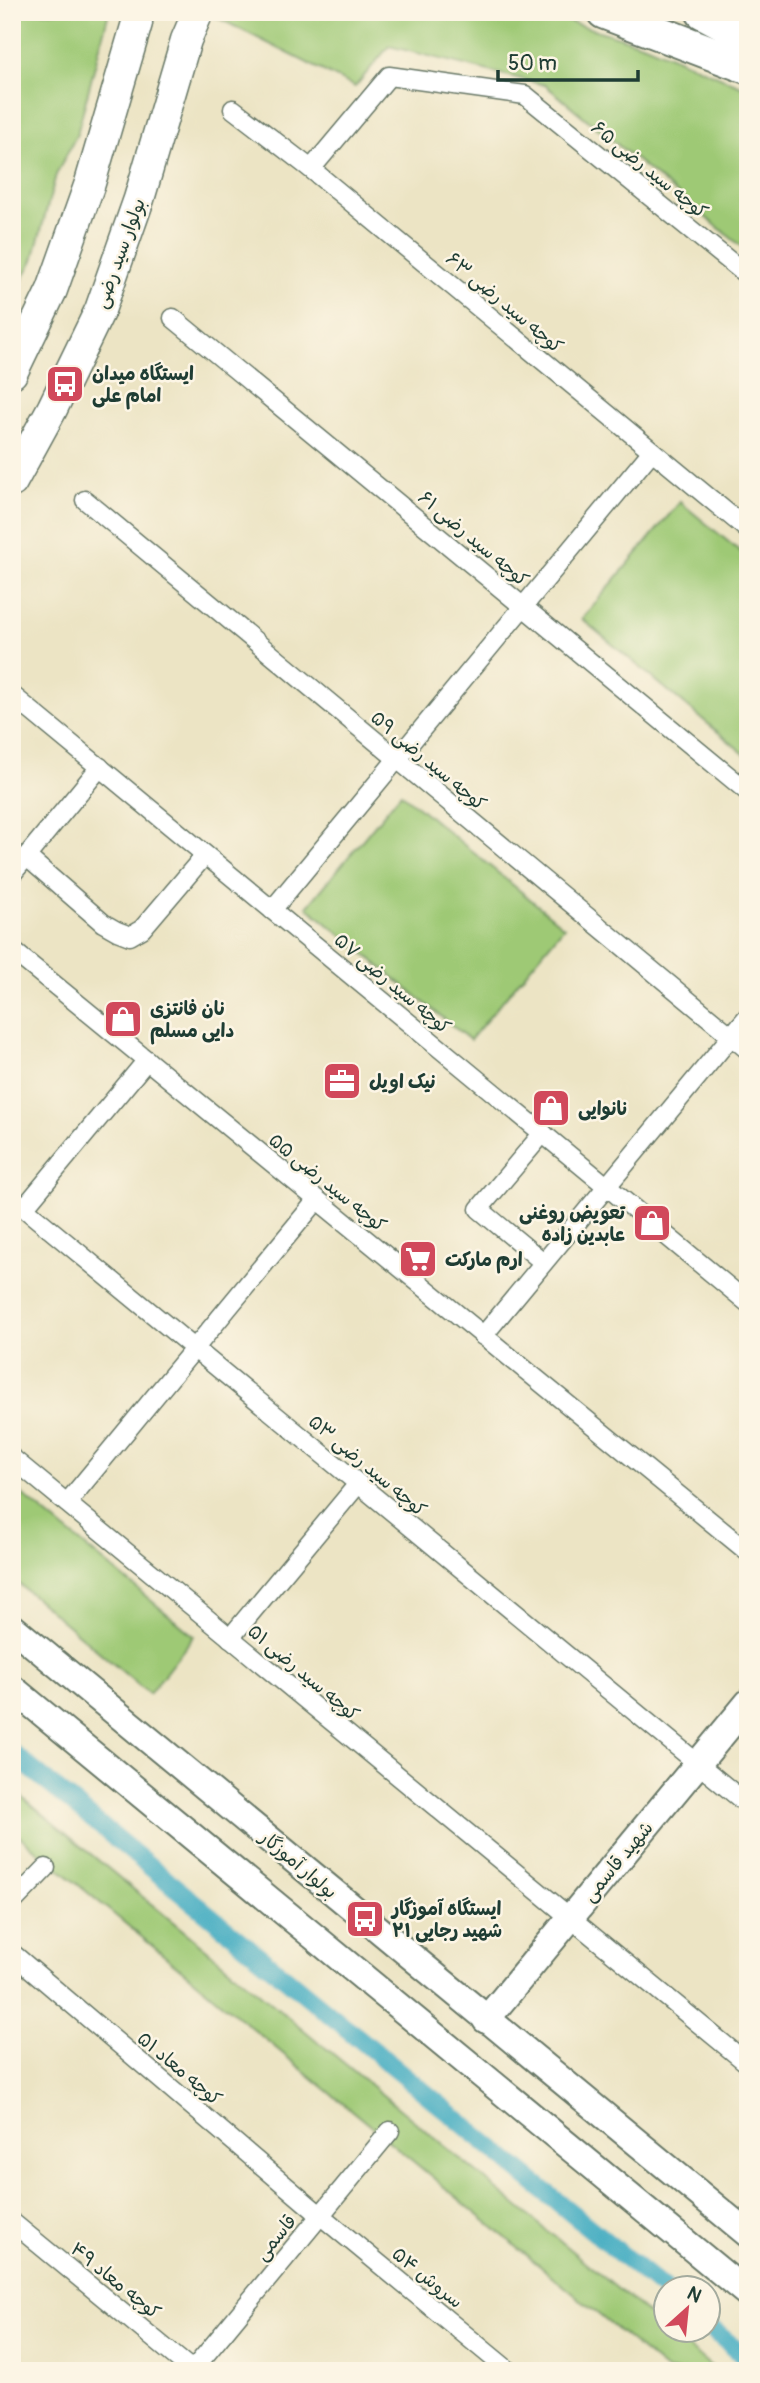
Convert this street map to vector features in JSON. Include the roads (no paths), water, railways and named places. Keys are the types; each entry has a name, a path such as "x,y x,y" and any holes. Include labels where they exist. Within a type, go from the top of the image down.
{"highway":[{"path":"604,12 748,67"},
{"path":"704,12 748,36"}],"main road":[{"path":"12,373 52,290 90,183 137,23 137,12"},
{"name":"بولوار سید رضی","path":"12,482 52,409 100,310 139,199 186,40 198,12"},
{"name":"بولوار آموزگار","path":"12,1628 748,2234"},
{"path":"12,1688 748,2294"},
{"name":"شهید قاسمی","path":"486,2020 748,1703"}],"street":[{"name":"کوچه سید رضی ۶۵","path":"311,169 389,76 525,95 748,276"},
{"name":"کوچه سید رضی ۶۳","path":"233,109 311,169 748,530"},
{"name":"کوچه سید رضی ۶۱","path":"173,318 748,792"},
{"path":"272,910 652,451"},
{"name":"کوچه سید رضی ۵۹","path":"85,500 748,1050"},
{"name":"کوچه سید رضی ۵۷","path":"12,695 748,1303"},
{"path":"12,874 100,768"},
{"path":"27,857 103,923 130,936 142,929 205,855"},
{"name":"کوچه سید رضی ۵۵","path":"12,950 748,1552"},
{"path":"483,1336 748,1016"},
{"path":"18,1203 147,1060"},
{"path":"542,1133 479,1209 543,1262"},
{"path":"67,1503 317,1200"},
{"name":"کوچه سید رضی ۵۳","path":"18,1203 748,1805"},
{"name":"کوچه سید رضی ۵۱","path":"12,1458 748,2064"},
{"path":"230,1638 358,1484"},
{"path":"12,1903 46,1868"},
{"name":"کوچه معاد ۵۱","path":"12,1954 320,2216"},
{"name":"قاسمی","path":"192,2370 390,2131"},
{"name":"سروش ۵۴","path":"320,2216 509,2371"},
{"name":"کوچه معاد ۴۹","path":"12,2222 192,2370"}],"waterway":[{"path":"12,1753 652,2279"},
{"path":"722,2338 748,2359"}],"place":[{"name":"ایستگاه میدان امام علی","path":"65,384"},
{"name":"نان فانتزی دایی مسلم","path":"123,1019"},
{"name":"نیک اویل","path":"342,1081"},
{"name":"نانوایی","path":"551,1108"},
{"name":"تعویض روغنی عابدین زاده","path":"652,1223"},
{"name":"ارم مارکت","path":"418,1259"},
{"name":"ایستگاه آموزگار شهید رجایی ۲۱","path":"365,1919"}]}
